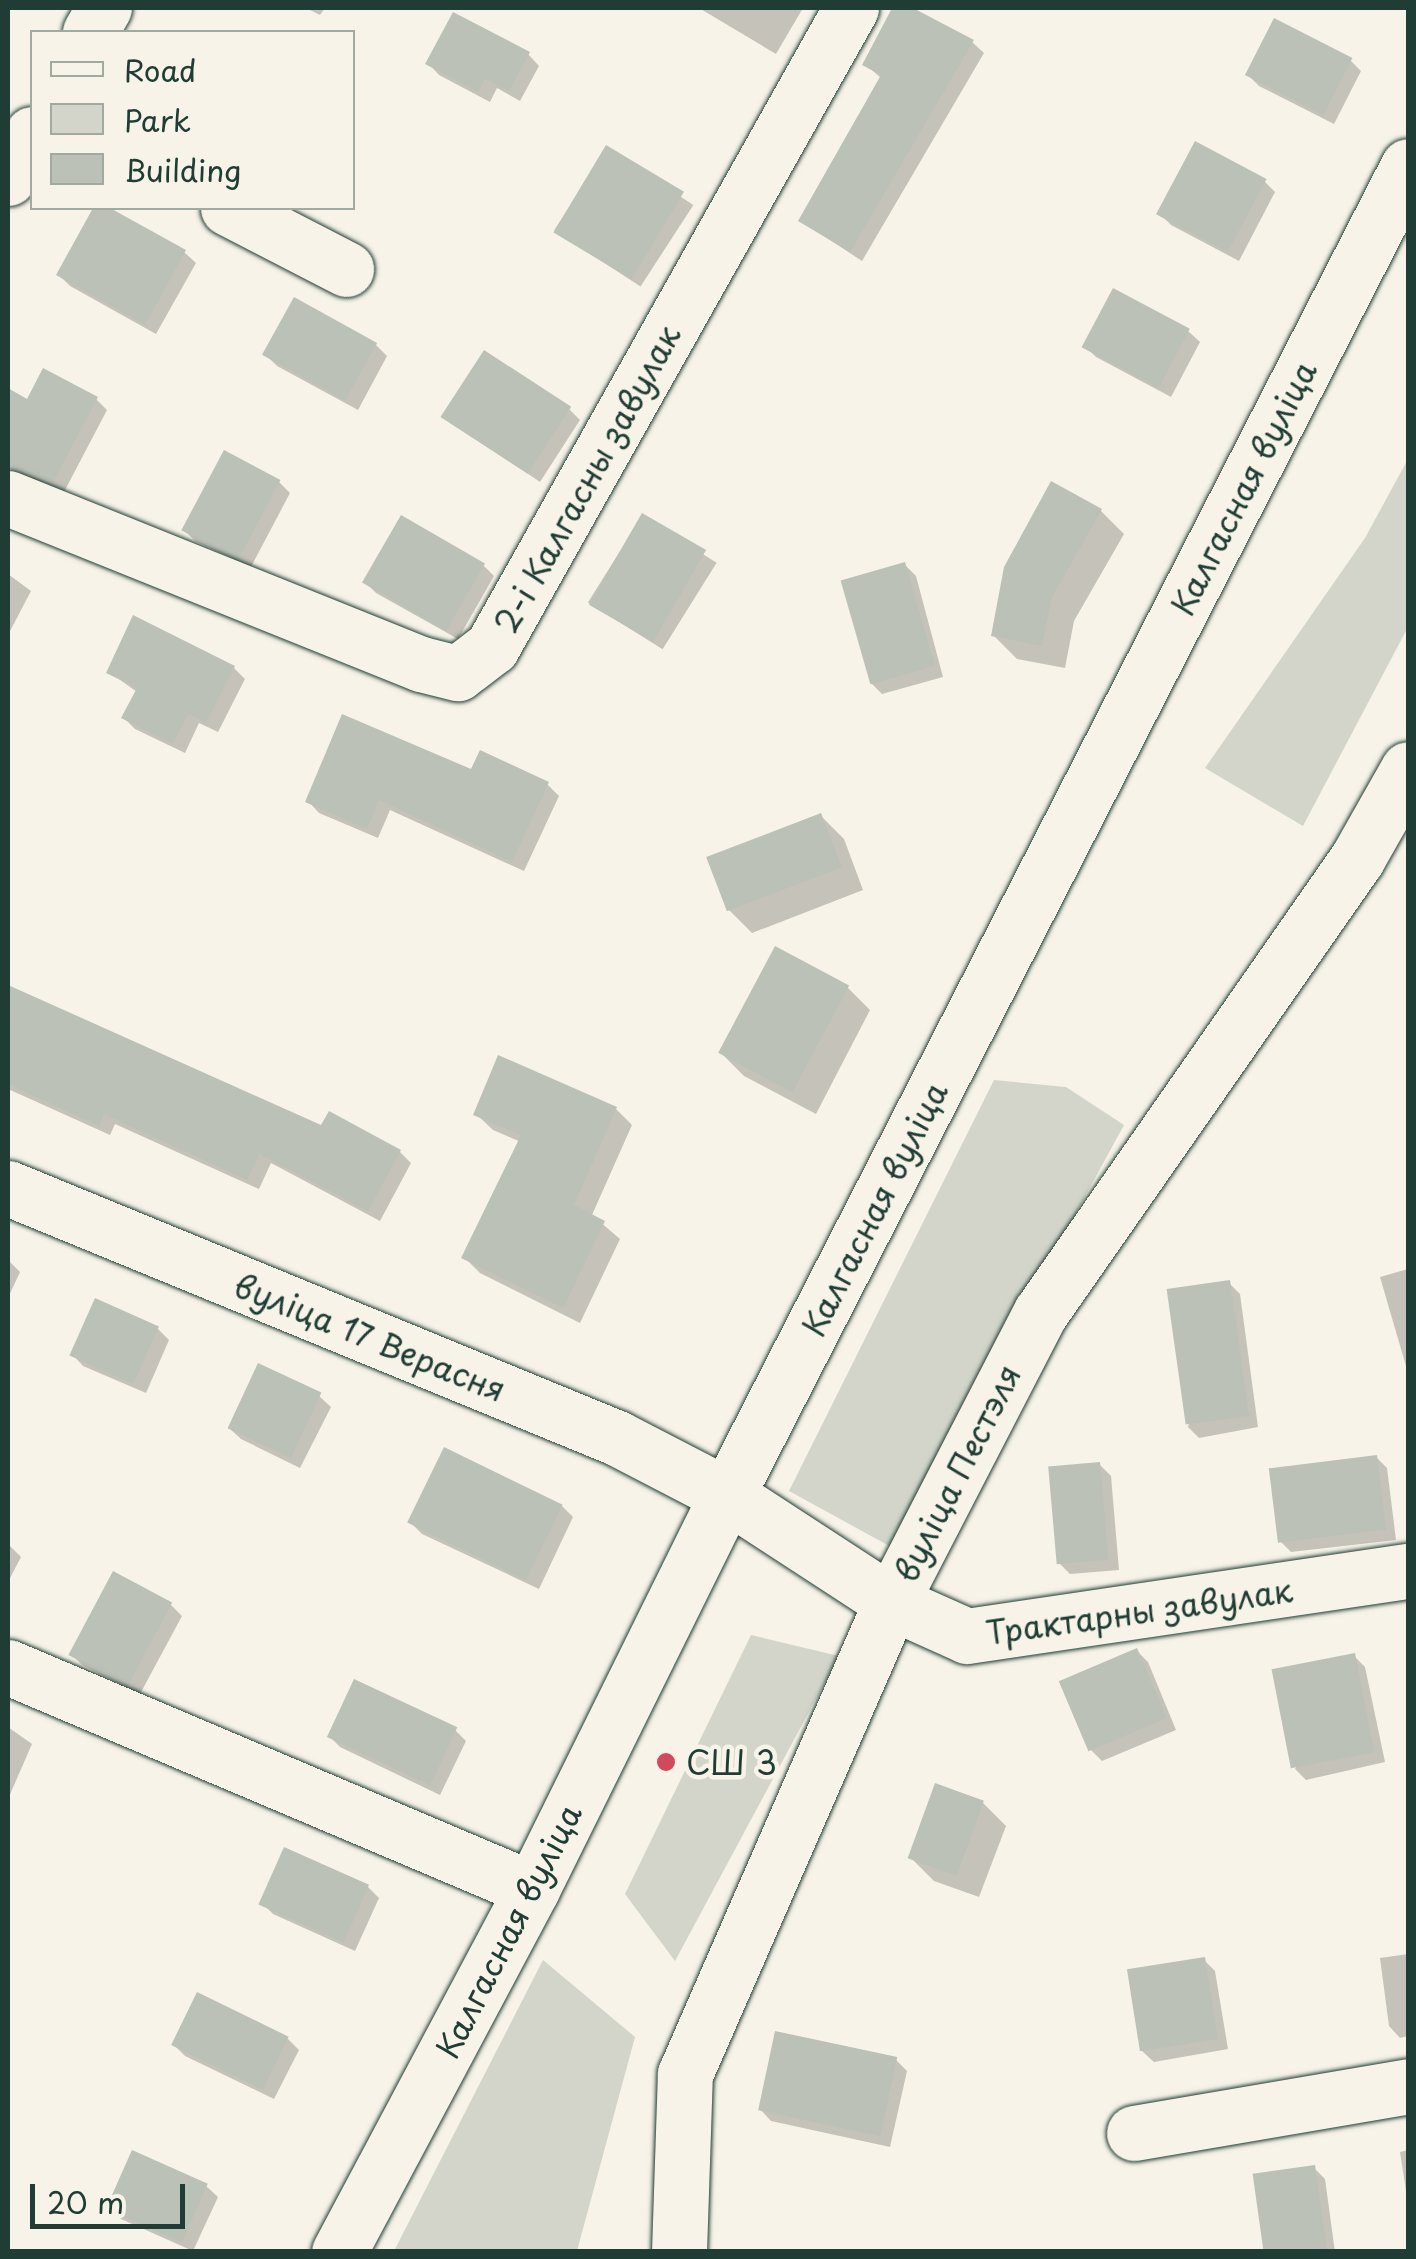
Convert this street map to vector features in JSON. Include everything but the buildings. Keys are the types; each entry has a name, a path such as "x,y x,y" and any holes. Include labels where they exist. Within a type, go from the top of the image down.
{"street":[{"path":"91,30 104,8"},
{"name":"2-і Калгасны завулак","path":"8,498 421,664 458,673 492,647 851,8"},
{"path":"8,178 30,138"},
{"name":"Калгасная вуліца","path":"340,2252 532,1888 727,1495 1408,166"},
{"path":"232,210 346,269"},
{"name":"вуліца Пестэля","path":"679,2252 685,2074 891,1602 1041,1312 1357,858 1408,769"},
{"name":"вуліца 17 Верасня","path":"8,1188 617,1438 727,1495"},
{"name":"Трактарны завулак","path":"727,1495 891,1602 967,1636 1408,1570"},
{"path":"8,1667 532,1888"},
{"path":"1134,2132 1408,2086"}],"green space":[{"path":"1408,459 1408,627 1303,826 1205,768 1365,538"},
{"path":"994,1080 1066,1087 1124,1125 893,1548 789,1491"},
{"path":"751,1635 839,1656 675,1961 625,1894"},
{"path":"543,1960 635,2037 577,2251 394,2251"}],"place":[{"name":"СШ 3","path":"666,1762"}]}
